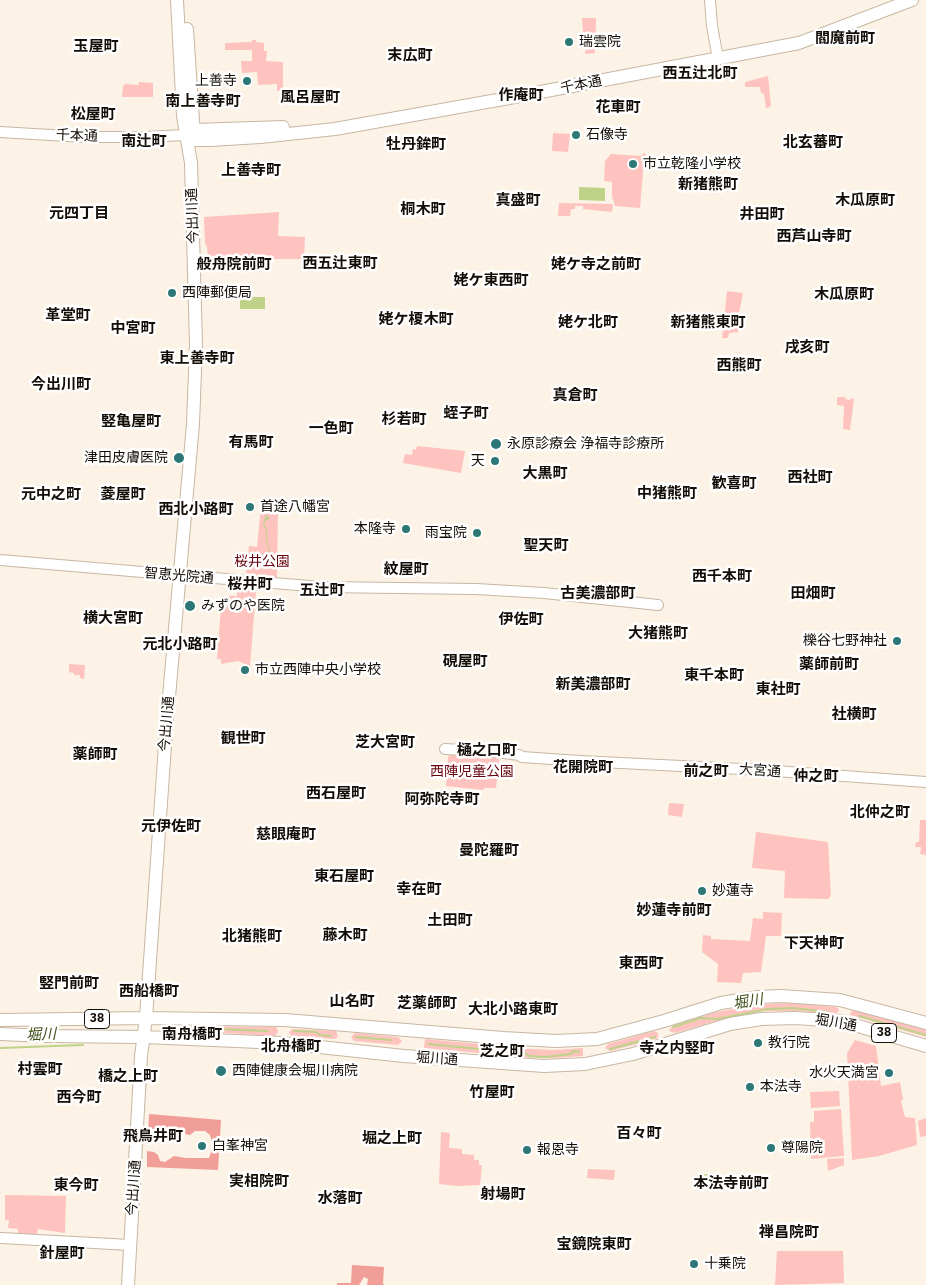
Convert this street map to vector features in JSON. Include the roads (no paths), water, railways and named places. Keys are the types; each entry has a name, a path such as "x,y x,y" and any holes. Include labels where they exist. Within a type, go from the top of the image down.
{"main road":[{"name":"今出川通","path":"178,0 182,112 191,135"},
{"name":"今出川通","path":"128,1285 156,852 193,424 196,345 186,0"},
{"name":"千本通","path":"191,135 325,122 668,60 717,53 798,34 894,0"},
{"name":"千本通","path":"191,135 260,137 335,129 515,97 800,43 912,0"},
{"name":"堀川通","path":"0,1020 146,1018 285,1020 556,1041 597,1039 721,1003 758,997 781,996 840,1000 926,1023"},
{"name":"堀川通","path":"0,1034 144,1037 282,1043 404,1056 544,1066 585,1064 633,1054 730,1024 761,1019 795,1018 841,1022 926,1046"}],"street":[{"path":"710,0 717,53"},
{"name":"千本通","path":"0,132 84,137 191,135"},
{"name":"智恵光院通","path":"0,560 321,587 444,588 536,592 658,605"},
{"name":"大宮通","path":"445,749 519,754 522,757 580,761 762,770 926,782"},
{"path":"1,1238 130,1245"}],"waterway":[{"name":"堀川","path":"673,1027 701,1018 717,1019 768,1009 793,1008 828,1012"},
{"name":"堀川","path":"859,1016 926,1035"},
{"name":"堀川","path":"214,1029 268,1031"},
{"name":"堀川","path":"294,1031 316,1032 320,1035 331,1036"},
{"name":"堀川","path":"356,1037 391,1040"},
{"name":"堀川","path":"610,1049 655,1037"},
{"name":"堀川","path":"428,1044 490,1050"},
{"name":"堀川","path":"0,1048 83,1045"},
{"name":"堀川","path":"515,1049 520,1049 529,1056 545,1057 571,1054 573,1051 579,1052"},
{"path":"698,1175 727,1176"}],"place":[{"name":"瑞雲院","path":"569,42"},
{"name":"上善寺","path":"247,81"},
{"name":"石像寺","path":"576,135"},
{"name":"市立乾隆小学校","path":"633,164"},
{"name":"西陣郵便局","path":"172,293"},
{"name":"永原診療会 浄福寺診療所","path":"496,444"},
{"name":"津田皮膚医院","path":"179,458"},
{"name":"天","path":"495,461"},
{"name":"首途八幡宮","path":"250,507"},
{"name":"本隆寺","path":"406,529"},
{"name":"雨宝院","path":"477,533"},
{"name":"みずのや医院","path":"190,606"},
{"name":"櫟谷七野神社","path":"897,641"},
{"name":"市立西陣中央小学校","path":"245,670"},
{"name":"妙蓮寺","path":"702,891"},
{"name":"教行院","path":"758,1043"},
{"name":"西陣健康会堀川病院","path":"221,1071"},
{"name":"水火天満宮","path":"889,1073"},
{"name":"本法寺","path":"750,1087"},
{"name":"白峯神宮","path":"202,1146"},
{"name":"尊陽院","path":"771,1148"},
{"name":"報恩寺","path":"527,1150"},
{"name":"十乗院","path":"694,1264"}],"district":[{"name":"閻魔前町","path":"845,39"},
{"name":"玉屋町","path":"96,47"},
{"name":"末広町","path":"410,56"},
{"name":"西五辻北町","path":"700,74"},
{"name":"作庵町","path":"521,96"},
{"name":"風呂屋町","path":"310,98"},
{"name":"南上善寺町","path":"203,102"},
{"name":"花車町","path":"618,108"},
{"name":"松屋町","path":"93,115"},
{"name":"南辻町","path":"144,142"},
{"name":"北玄蕃町","path":"813,143"},
{"name":"牡丹鉾町","path":"416,145"},
{"name":"上善寺町","path":"251,171"},
{"name":"新猪熊町","path":"708,185"},
{"name":"真盛町","path":"518,201"},
{"name":"木瓜原町","path":"865,201"},
{"name":"桐木町","path":"423,210"},
{"name":"元四丁目","path":"79,214"},
{"name":"井田町","path":"762,215"},
{"name":"西芦山寺町","path":"814,237"},
{"name":"西五辻東町","path":"340,264"},
{"name":"般舟院前町","path":"234,265"},
{"name":"姥ケ寺之前町","path":"596,265"},
{"name":"姥ケ東西町","path":"491,281"},
{"name":"木瓜原町","path":"844,295"},
{"name":"革堂町","path":"68,316"},
{"name":"姥ケ榎木町","path":"416,320"},
{"name":"姥ケ北町","path":"588,323"},
{"name":"新猪熊東町","path":"708,323"},
{"name":"中宮町","path":"133,329"},
{"name":"戌亥町","path":"807,348"},
{"name":"東上善寺町","path":"197,359"},
{"name":"西熊町","path":"739,366"},
{"name":"今出川町","path":"61,385"},
{"name":"真倉町","path":"575,396"},
{"name":"蛭子町","path":"466,414"},
{"name":"杉若町","path":"404,420"},
{"name":"竪亀屋町","path":"131,422"},
{"name":"一色町","path":"331,429"},
{"name":"有馬町","path":"251,443"},
{"name":"大黒町","path":"545,474"},
{"name":"西社町","path":"810,478"},
{"name":"歓喜町","path":"734,484"},
{"name":"中猪熊町","path":"667,494"},
{"name":"元中之町","path":"51,495"},
{"name":"菱屋町","path":"123,495"},
{"name":"西北小路町","path":"196,510"},
{"name":"聖天町","path":"546,546"},
{"name":"紋屋町","path":"406,570"},
{"name":"西千本町","path":"722,577"},
{"name":"桜井町","path":"250,585"},
{"name":"五辻町","path":"322,591"},
{"name":"古美濃部町","path":"598,594"},
{"name":"田畑町","path":"813,594"},
{"name":"横大宮町","path":"113,619"},
{"name":"伊佐町","path":"521,620"},
{"name":"大猪熊町","path":"658,634"},
{"name":"元北小路町","path":"180,645"},
{"name":"硯屋町","path":"465,662"},
{"name":"薬師前町","path":"829,665"},
{"name":"東千本町","path":"714,676"},
{"name":"新美濃部町","path":"593,685"},
{"name":"東社町","path":"778,690"},
{"name":"社横町","path":"854,715"},
{"name":"観世町","path":"243,739"},
{"name":"芝大宮町","path":"385,743"},
{"name":"樋之口町","path":"487,751"},
{"name":"薬師町","path":"95,755"},
{"name":"花開院町","path":"583,768"},
{"name":"前之町","path":"706,772"},
{"name":"仲之町","path":"816,777"},
{"name":"西石屋町","path":"336,794"},
{"name":"阿弥陀寺町","path":"442,800"},
{"name":"北仲之町","path":"880,813"},
{"name":"元伊佐町","path":"171,827"},
{"name":"慈眼庵町","path":"286,835"},
{"name":"曼陀羅町","path":"489,851"},
{"name":"東石屋町","path":"344,877"},
{"name":"幸在町","path":"419,890"},
{"name":"妙蓮寺前町","path":"674,911"},
{"name":"土田町","path":"450,921"},
{"name":"藤木町","path":"345,936"},
{"name":"北猪熊町","path":"252,937"},
{"name":"下天神町","path":"814,944"},
{"name":"東西町","path":"641,964"},
{"name":"竪門前町","path":"69,984"},
{"name":"西船橋町","path":"149,992"},
{"name":"山名町","path":"352,1002"},
{"name":"芝薬師町","path":"427,1004"},
{"name":"大北小路東町","path":"513,1010"},
{"name":"南舟橋町","path":"192,1035"},
{"name":"北舟橋町","path":"291,1047"},
{"name":"寺之内竪町","path":"677,1049"},
{"name":"芝之町","path":"502,1052"},
{"name":"村雲町","path":"40,1070"},
{"name":"橋之上町","path":"128,1077"},
{"name":"竹屋町","path":"492,1093"},
{"name":"西今町","path":"79,1098"},
{"name":"百々町","path":"639,1134"},
{"name":"飛鳥井町","path":"153,1137"},
{"name":"堀之上町","path":"392,1139"},
{"name":"実相院町","path":"259,1182"},
{"name":"本法寺前町","path":"731,1184"},
{"name":"東今町","path":"76,1186"},
{"name":"射場町","path":"503,1195"},
{"name":"水落町","path":"340,1199"},
{"name":"禅昌院町","path":"789,1233"},
{"name":"宝鏡院東町","path":"594,1245"},
{"name":"針屋町","path":"62,1254"}],"park label":[{"name":"桜井公園","path":"262,562"},
{"name":"西陣児童公園","path":"472,772"}]}
